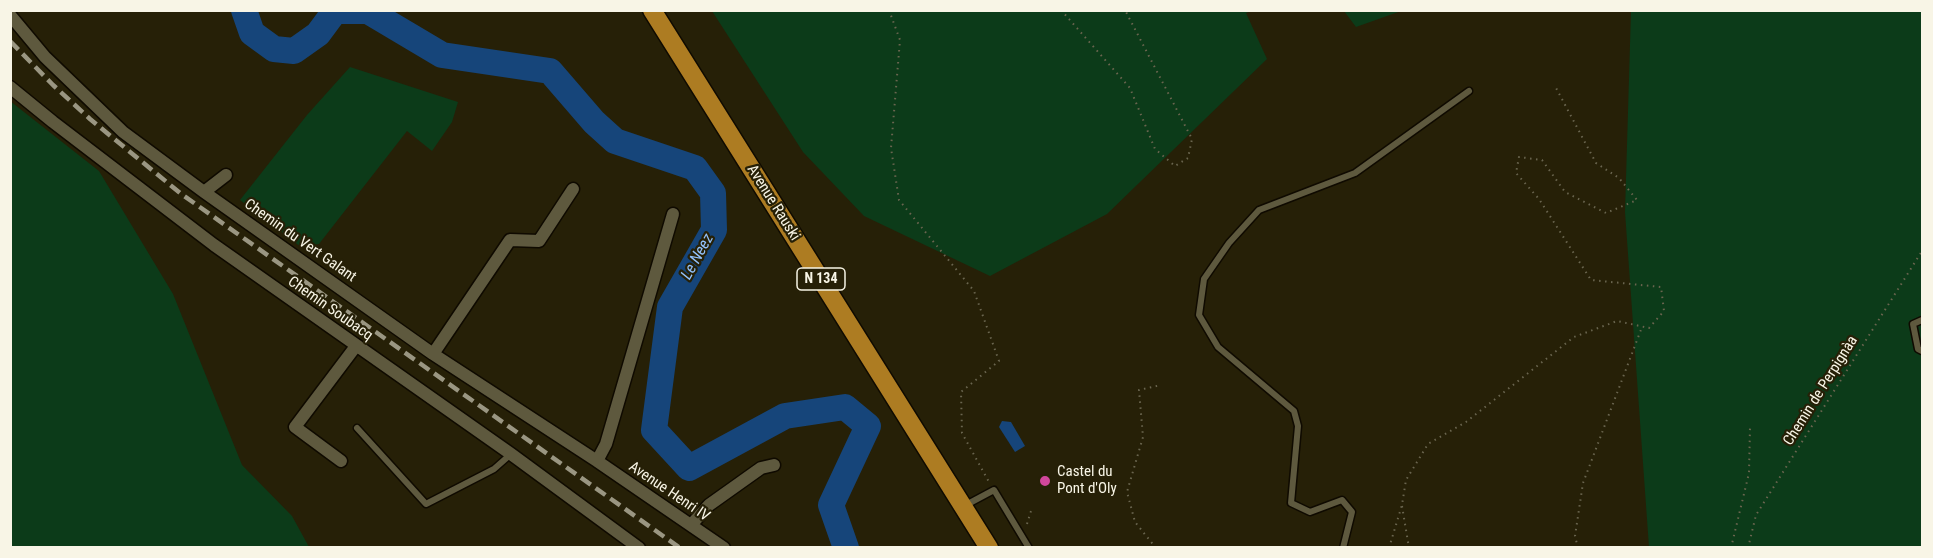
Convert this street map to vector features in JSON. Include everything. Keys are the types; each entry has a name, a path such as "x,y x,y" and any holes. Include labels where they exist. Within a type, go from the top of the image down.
{"main road":[{"name":"Avenue Rauski","path":"652,10 989,548"}],"street":[{"name":"Chemin du Vert Galant","path":"10,15 45,57 123,132 433,354 597,461"},
{"name":"Chemin Soubacq","path":"10,87 214,245 511,454 639,548"},
{"path":"204,192 226,175"},
{"path":"433,354 510,240 539,241 573,189"},
{"path":"597,461 606,444 673,214"},
{"path":"341,461 295,427 356,346"},
{"name":"Avenue Henri IV","path":"597,461 724,548"},
{"path":"691,525 709,505 761,468 774,465"}],"lane":[{"path":"1343,548 1352,512 1342,500 1310,512 1291,503 1298,426 1294,411 1218,347 1199,315 1204,279 1229,243 1259,210 1355,174 1469,91"},
{"path":"1923,320 1913,324 1918,349 1923,351"},
{"path":"357,428 426,504 494,469 511,454"},
{"path":"964,506 994,490 1029,548"}],"path":[{"path":"889,10 900,40 891,148 899,200 974,291 999,361 961,392 963,433 994,490"},
{"path":"1061,10 1130,88 1155,149 1174,166 1188,158 1192,139 1125,10"},
{"path":"1389,548 1402,505 1406,480 1428,444 1466,422 1574,337 1617,321 1649,328 1664,311 1661,287 1591,280 1539,199 1516,173 1519,157 1542,160 1564,192 1606,213 1637,200 1619,178 1596,163 1556,86"},
{"name":"Chemin de Perpignàa","path":"1748,548 1756,514 1923,251"},
{"path":"1578,548 1575,536 1583,483 1642,327"},
{"path":"1156,548 1136,522 1127,492 1143,437 1139,390 1161,385"},
{"path":"1731,548 1749,473 1750,428"},
{"path":"1402,505 1409,548"}],"green space":[{"path":"712,11 1251,11 1246,13 1267,59 1107,214 990,276 864,216 803,152"},
{"path":"1344,11 1401,11 1356,27"},
{"path":"1631,11 1922,11 1922,547 1649,547 1625,212"},
{"path":"350,67 458,102 452,122 432,151 407,131 319,244 301,247 240,200 307,115"},
{"path":"10,101 99,171 173,294 242,465 292,516 309,547 11,547"}],"water":[{"path":"1002,421 1011,422 1025,446 1015,452 999,427"}],"waterway":[{"name":"Le Neez","path":"244,10 252,33 274,49 294,51 318,34 335,11 368,11 442,55 550,71 594,122 615,141 695,168 713,193 714,230 670,307 654,430 689,468 785,416 845,407 868,426 831,505 846,548"}],"railway":[{"path":"10,41 90,119 180,193 680,548"}],"place":[{"name":"Castel du Pont d'Oly","path":"1045,481"}]}
